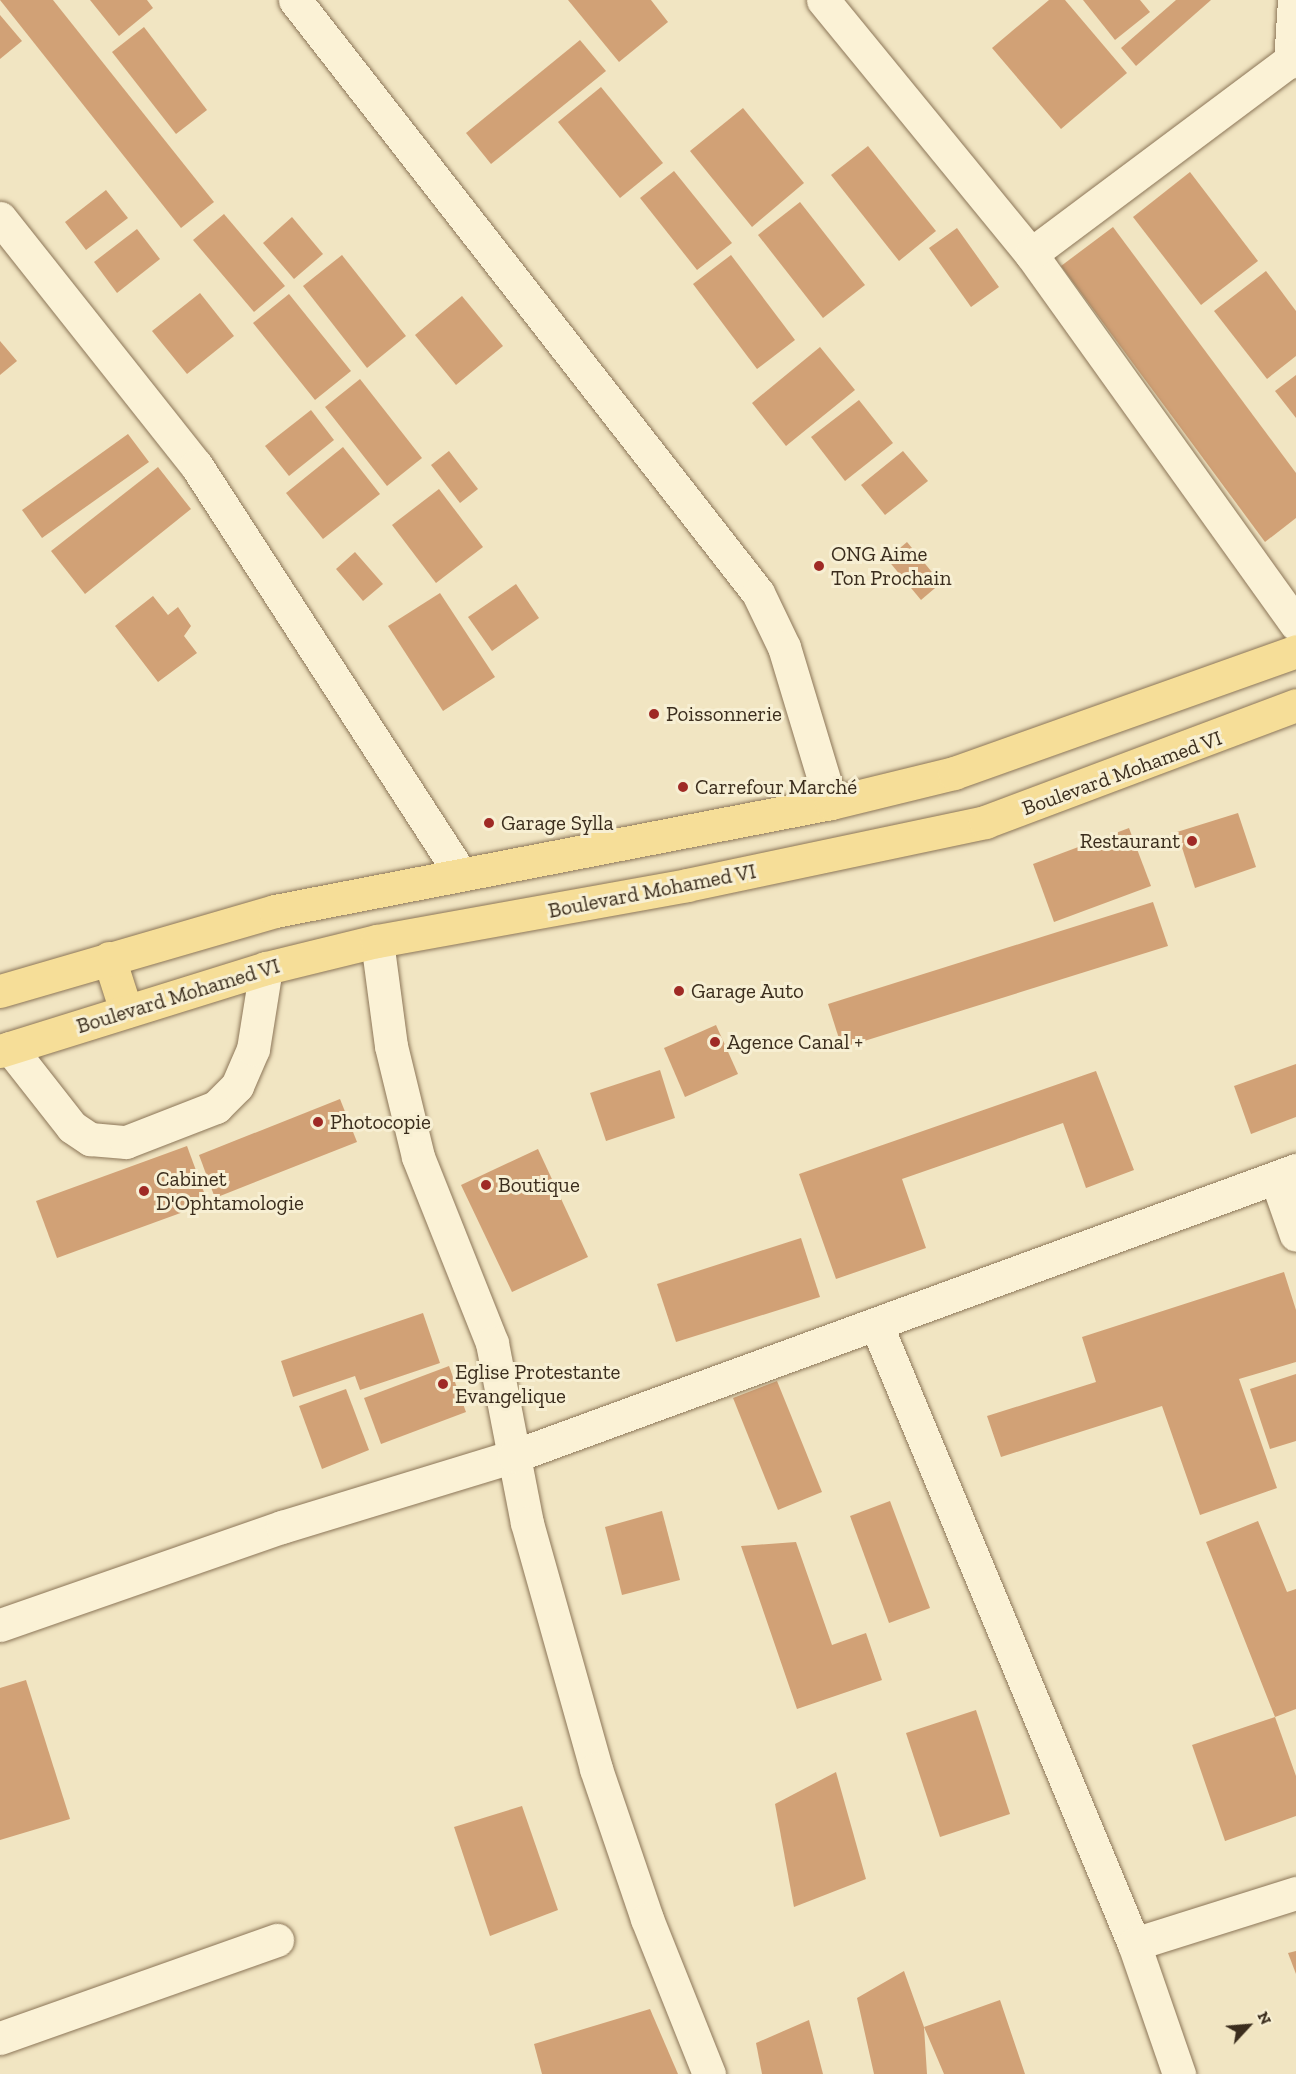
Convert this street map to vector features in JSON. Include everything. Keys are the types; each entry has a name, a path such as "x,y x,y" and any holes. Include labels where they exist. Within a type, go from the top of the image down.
{"main road":[{"path":"0,991 275,911 459,872 831,803 954,773 1296,651"},
{"name":"Boulevard Mohamed VI","path":"5,1049 266,968 377,941 687,885 985,822 1296,705"},
{"path":"109,958 126,1011"}],"street":[{"path":"295,0 758,593 784,646 831,803"},
{"path":"823,0 1031,254 1296,624"},
{"path":"1031,254 1293,59 1294,0"},
{"path":"0,218 196,465 459,872"},
{"path":"377,941 391,1046 418,1157 492,1342 514,1456 596,1768 647,1919 709,2074"},
{"path":"5,1049 72,1127 90,1139 126,1142 216,1107 237,1086 253,1049 266,968"},
{"path":"0,1625 282,1527 514,1456 1286,1174 1296,1235"},
{"path":"876,1324 1134,1944 1179,2074"},
{"path":"1134,1944 1296,1893"},
{"path":"0,2038 277,1940"}],"building":[{"path":"0,0 53,0 214,202 181,228"},
{"path":"90,0 147,0 153,8 119,36"},
{"path":"568,0 651,0 668,22 619,62"},
{"path":"1049,0 1065,0 1127,73 1061,129 992,48"},
{"path":"1083,0 1140,0 1150,12 1115,40"},
{"path":"1176,0 1211,0 1136,66 1121,48"},
{"path":"0,15 22,41 0,59"},
{"path":"144,27 207,110 176,134 112,52"},
{"path":"580,40 606,71 491,164 466,133"},
{"path":"601,87 663,163 620,198 558,122"},
{"path":"743,108 804,183 752,227 690,151"},
{"path":"868,146 936,231 899,261 831,175"},
{"path":"674,171 732,243 697,270 640,198"},
{"path":"1190,172 1258,261 1201,305 1133,217"},
{"path":"106,190 128,218 86,250 65,222"},
{"path":"800,202 865,285 823,318 758,235"},
{"path":"224,214 285,286 254,312 193,240"},
{"path":"292,217 323,254 294,279 263,243"},
{"path":"1113,227 1296,473 1296,518 1265,542 1061,266"},
{"path":"957,228 999,287 971,307 929,248"},
{"path":"137,229 160,259 117,293 94,262"},
{"path":"342,255 406,336 367,368 303,286"},
{"path":"731,255 795,340 757,369 693,284"},
{"path":"1266,271 1296,311 1296,356 1267,379 1214,311"},
{"path":"200,293 234,336 187,374 152,331"},
{"path":"289,294 351,371 315,400 253,323"},
{"path":"462,296 503,346 456,385 415,335"},
{"path":"0,341 17,361 0,375"},
{"path":"820,347 855,390 786,446 752,403"},
{"path":"1296,375 1296,418 1275,391"},
{"path":"360,379 422,458 387,486 325,407"},
{"path":"859,400 893,443 845,481 811,437"},
{"path":"311,410 334,440 289,476 265,446"},
{"path":"128,434 149,462 42,538 22,510"},
{"path":"343,447 380,494 323,539 286,493"},
{"path":"449,451 478,489 460,503 431,465"},
{"path":"903,451 928,481 885,515 861,485"},
{"path":"158,467 191,509 85,594 51,551"},
{"path":"439,489 483,547 436,583 392,525"},
{"path":"907,542 941,583 921,600 887,559"},
{"path":"355,552 383,584 363,601 336,569"},
{"path":"516,584 539,618 492,651 468,617"},
{"path":"440,593 495,677 443,711 388,626"},
{"path":"153,596 168,615 178,607 191,626 184,636 197,653 158,682 115,626"},
{"path":"1238,813 1256,867 1195,888 1177,832"},
{"path":"1129,828 1151,886 1054,922 1033,864"},
{"path":"1153,902 1168,946 842,1048 828,1004"},
{"path":"716,1025 738,1074 685,1097 664,1048"},
{"path":"1296,1064 1296,1117 1251,1134 1234,1086"},
{"path":"660,1070 675,1118 606,1141 590,1093"},
{"path":"1096,1071 1134,1170 1086,1188 1063,1123 902,1179 926,1248 836,1279 799,1174"},
{"path":"340,1099 357,1142 215,1198 199,1155"},
{"path":"187,1146 208,1203 57,1258 36,1201"},
{"path":"538,1149 588,1257 512,1292 461,1185"},
{"path":"801,1238 820,1297 676,1342 657,1284"},
{"path":"1284,1272 1296,1310 1296,1362 1239,1379 1277,1488 1200,1515 1162,1406 1001,1457 987,1416 1096,1382 1082,1337"},
{"path":"423,1313 440,1363 360,1390 355,1376 293,1397 281,1361"},
{"path":"449,1366 466,1412 381,1444 364,1398"},
{"path":"1296,1374 1296,1441 1270,1449 1250,1389"},
{"path":"777,1381 822,1492 778,1510 733,1398"},
{"path":"346,1389 369,1450 322,1469 299,1406"},
{"path":"890,1501 930,1608 889,1623 850,1516"},
{"path":"662,1511 680,1580 622,1595 605,1527"},
{"path":"1258,1521 1287,1592 1296,1589 1296,1709 1275,1717 1206,1542"},
{"path":"796,1542 832,1645 866,1633 882,1680 797,1709 741,1546"},
{"path":"26,1680 70,1819 0,1840 0,1688"},
{"path":"976,1710 1010,1814 940,1837 906,1733"},
{"path":"1275,1717 1296,1776 1296,1816 1225,1841 1192,1745"},
{"path":"836,1772 866,1879 794,1907 775,1804"},
{"path":"522,1806 558,1910 490,1936 454,1827"},
{"path":"1296,1951 1296,1974 1288,1953"},
{"path":"904,1971 924,2027 927,2074 874,2074 857,1998"},
{"path":"1000,2000 1025,2074 944,2074 924,2027"},
{"path":"650,2009 678,2074 542,2074 534,2044"},
{"path":"809,2020 823,2074 762,2074 756,2043"}],"place":[{"name":"ONG Aime Ton Prochain","path":"819,566"},
{"name":"Poissonnerie","path":"654,714"},
{"name":"Carrefour Marché","path":"683,787"},
{"name":"Garage Sylla","path":"489,823"},
{"name":"Restaurant","path":"1192,841"},
{"name":"Garage Auto","path":"679,991"},
{"name":"Agence Canal +","path":"715,1042"},
{"name":"Photocopie","path":"318,1122"},
{"name":"Boutique","path":"486,1185"},
{"name":"Cabinet D'Ophtamologie","path":"144,1191"},
{"name":"Eglise Protestante Evangelique","path":"443,1384"}]}
